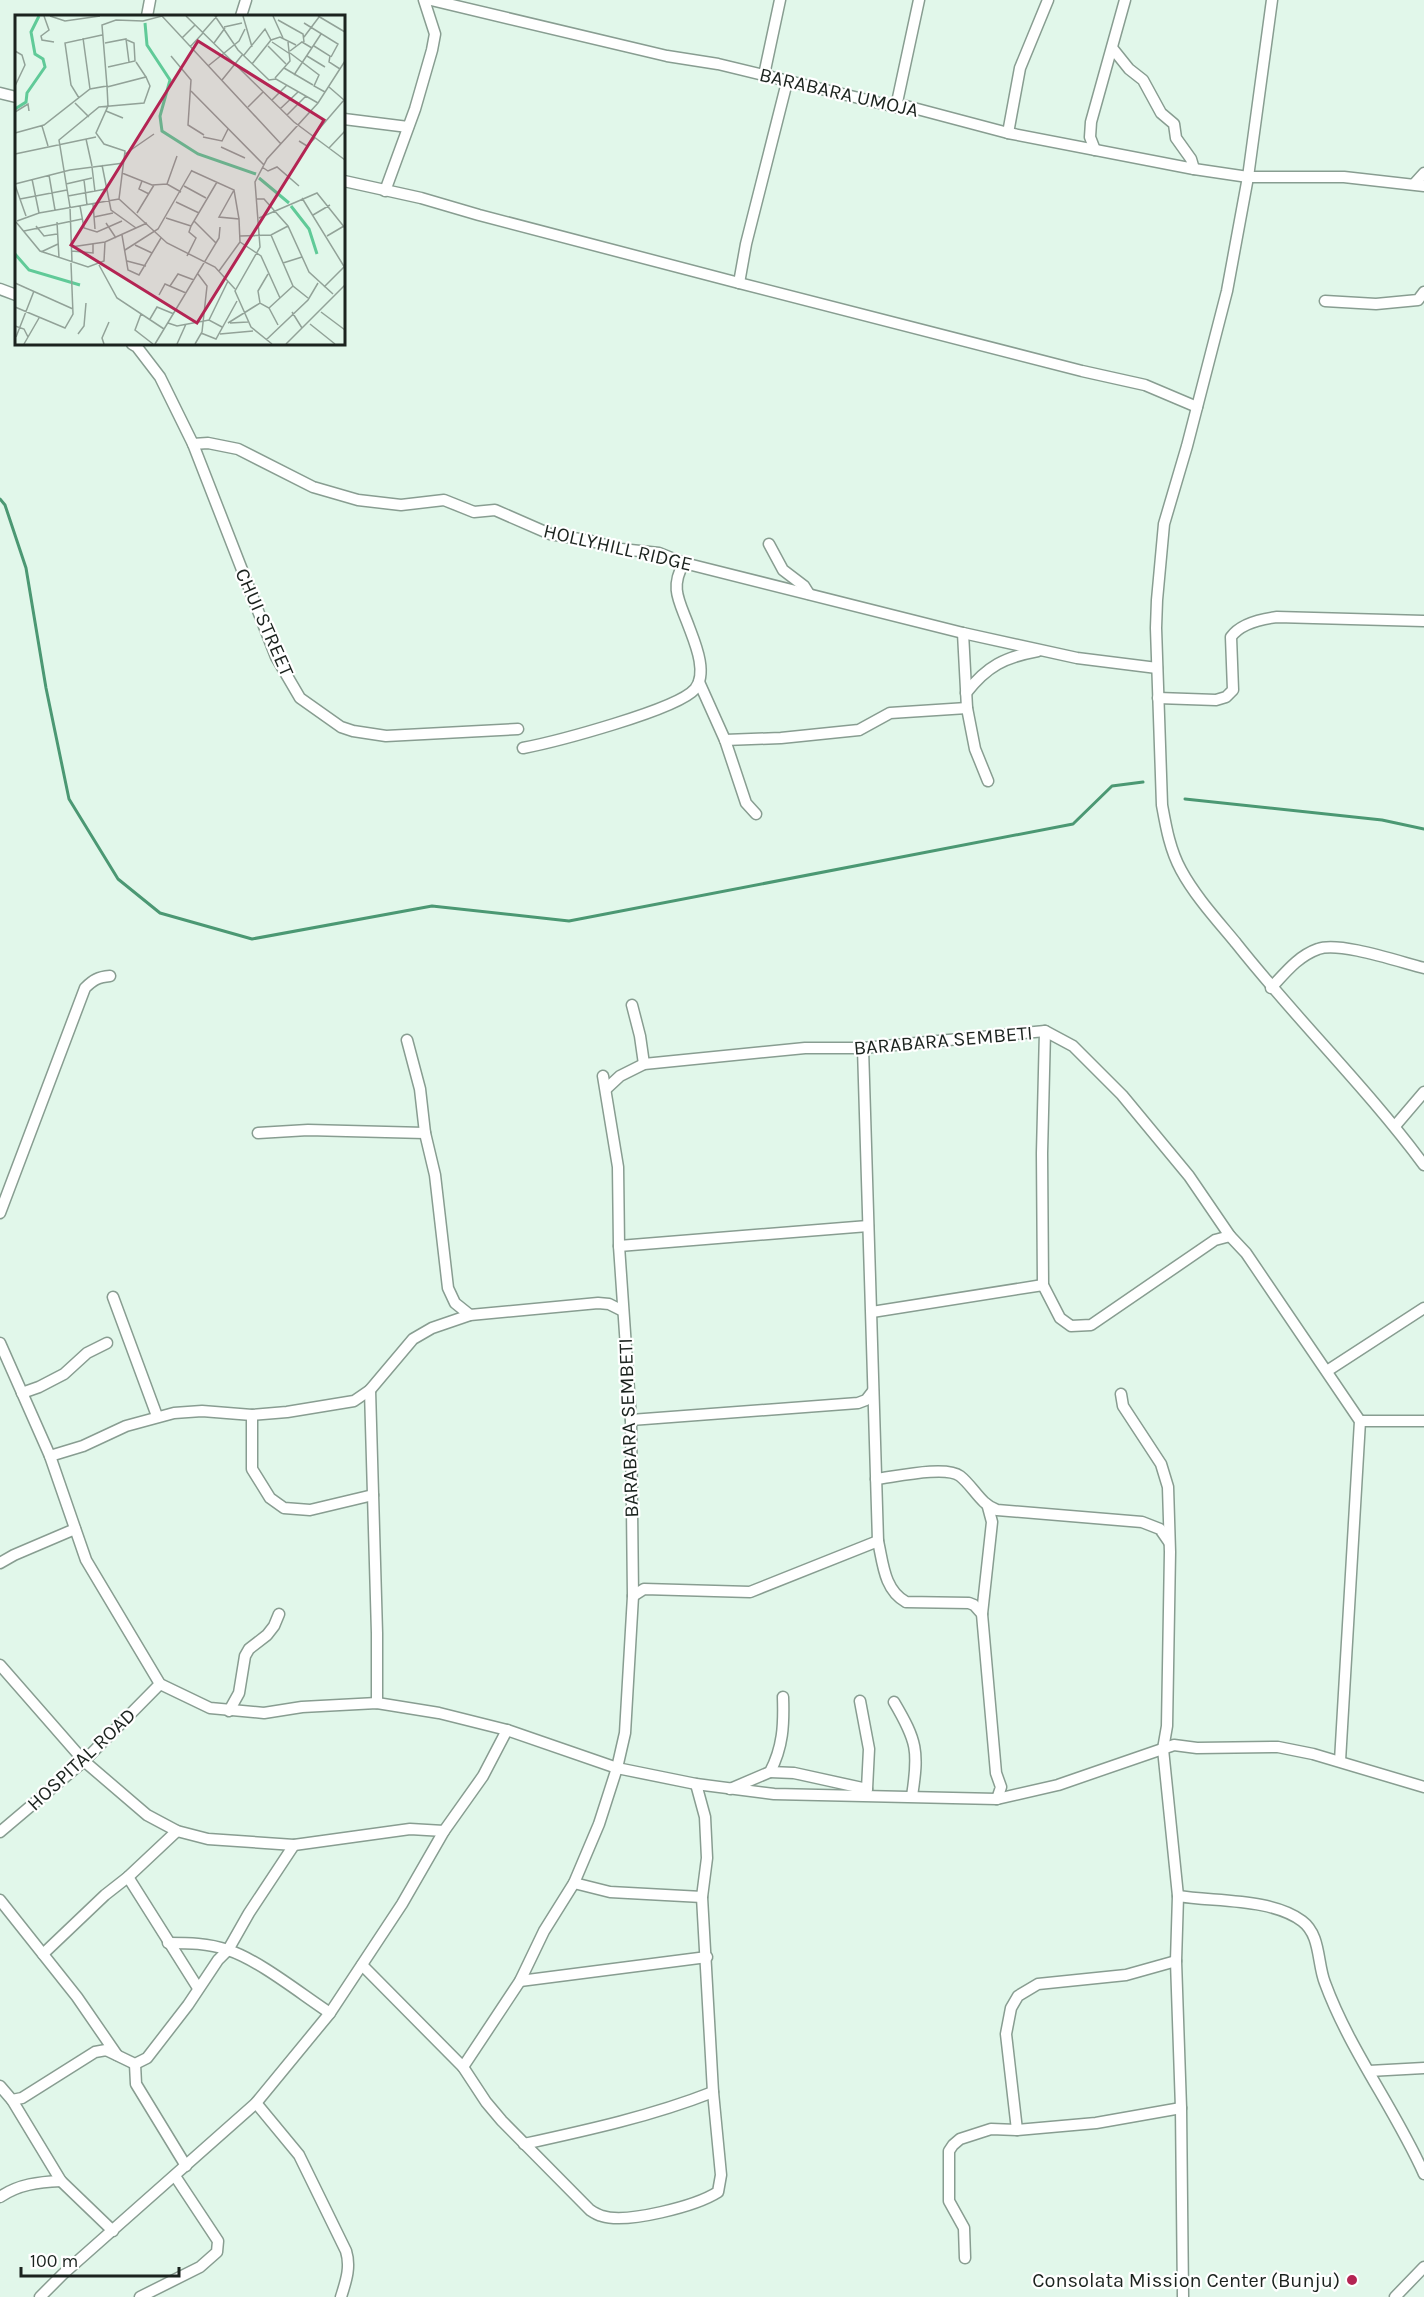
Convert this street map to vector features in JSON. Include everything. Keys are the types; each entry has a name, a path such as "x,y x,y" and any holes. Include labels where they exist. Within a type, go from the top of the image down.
{"street":[{"path":"147,15 150,0"},
{"path":"241,15 246,0"},
{"path":"385,191 432,50 435,34 424,0"},
{"name":"BARABARA UMOJA","path":"431,0 667,56 718,64 896,107 906,106 1008,133 1194,170 1248,177 1344,177 1419,185"},
{"path":"764,75 780,0"},
{"path":"896,107 919,0"},
{"path":"1008,133 1020,68 1048,0"},
{"path":"1095,150 1090,137 1091,122 1125,0"},
{"path":"1272,0 1248,177 1227,291 1164,524 1157,600 1162,805 1173,851 1181,871 1271,987 1395,1126 1424,1165"},
{"path":"1113,49 1129,69 1143,80 1161,113 1174,124 1176,138 1191,159 1194,170"},
{"path":"739,283 746,244 787,82"},
{"path":"0,93 15,98"},
{"path":"345,119 408,127"},
{"path":"1419,185 1424,173"},
{"path":"345,181 421,198 739,283 1145,385 1197,407"},
{"path":"0,289 15,295"},
{"path":"1325,301 1377,304 1418,300 1424,292"},
{"name":"CHUI STREET","path":"134,345 160,377 193,444 276,657 300,698 341,727 386,736 518,729"},
{"name":"HOLLYHILL RIDGE","path":"193,444 208,443 238,449 313,487 358,500 401,505 444,500 474,512 495,510 550,534 621,549 659,553 684,563 963,633 1077,658 1157,668"},
{"path":"769,544 783,570 804,586 809,594"},
{"path":"523,748 552,742 675,704 695,689 700,674 697,648 675,590 679,571 684,563"},
{"path":"1158,698 1216,700 1226,697 1233,690 1231,638 1234,632 1260,620 1277,617 1424,621"},
{"path":"963,633 967,708 975,748 988,781"},
{"path":"966,693 980,676 1003,660 1044,650"},
{"path":"699,682 725,740 746,803 756,814"},
{"path":"725,740 781,738 859,730 890,713 967,708"},
{"path":"1271,987 1297,961 1319,948 1339,947 1424,968"},
{"path":"0,1213 85,988 93,980 110,976"},
{"path":"632,1005 644,1064"},
{"path":"1045,1031 1042,1153 1044,1285 1060,1318 1066,1324 1078,1328 1091,1325 1215,1240 1230,1236"},
{"name":"BARABARA SEMBETI","path":"606,1089 620,1076 644,1064 805,1048 863,1048 1045,1031 1074,1046 1122,1095 1190,1176 1230,1236 1246,1253 1360,1421"},
{"path":"407,1040 420,1089 425,1133 435,1175 448,1287 455,1303 470,1315"},
{"path":"863,1048 878,1541 890,1587 898,1597 906,1602 969,1603 974,1605 981,1614"},
{"name":"BARABARA SEMBETI","path":"463,2067 520,1981 544,1931 574,1883 599,1824 626,1733 633,1596 631,1420 619,1246 618,1167 603,1076"},
{"path":"1395,1126 1424,1092"},
{"path":"258,1133 308,1130 425,1133"},
{"path":"619,1246 867,1226"},
{"path":"872,1312 1044,1285"},
{"path":"113,1297 157,1416"},
{"path":"50,1456 83,1446 126,1426 157,1416 202,1411 252,1415 354,1401 370,1390 413,1339 432,1328 470,1315 598,1303 609,1304 623,1311"},
{"path":"1327,1371 1424,1308"},
{"path":"0,1343 4,1366 22,1393 50,1456 86,1560 160,1684 210,1708 264,1713 302,1707 377,1703 439,1713 507,1730 617,1768 696,1784 774,1794 864,1792 997,1799 1058,1785 1174,1746 1278,1747 1340,1761 1424,1787"},
{"path":"22,1393 64,1374 87,1353 107,1343"},
{"path":"370,1390 377,1703"},
{"path":"631,1420 858,1403 866,1400 873,1391"},
{"path":"1121,1394 1123,1406 1155,1452 1168,1486 1170,1544 1167,1726 1163,1749 1178,1896 1176,1961 1181,2108 1183,2297"},
{"path":"252,1415 252,1469 270,1498 277,1503 294,1510 310,1510 373,1495"},
{"path":"1340,1761 1360,1421 1424,1421"},
{"path":"876,1479 941,1471 954,1472 988,1507 992,1522 981,1614 996,1773 1001,1787 997,1799"},
{"path":"988,1507 997,1510 1142,1522 1160,1529 1170,1544"},
{"path":"0,1563 75,1529"},
{"path":"633,1596 644,1589 750,1592 878,1541"},
{"path":"229,1711 239,1693 245,1656 249,1649 267,1635 279,1614"},
{"path":"1,1669 84,1761 147,1815 177,1831 208,1839 294,1845 410,1829 444,1831"},
{"name":"HOSPITAL ROAD","path":"0,1832 84,1761 160,1684"},
{"path":"770,1772 781,1748 785,1728 783,1697"},
{"path":"860,1701 869,1749 864,1792"},
{"path":"894,1702 911,1731 915,1745 916,1774 912,1796"},
{"path":"40,2297 256,2103 330,2013 402,1904 444,1831 483,1776 507,1730"},
{"path":"730,1789 770,1772 794,1773 864,1792"},
{"path":"362,1965 463,2067 486,2102 570,2192 590,2210 603,2217 647,2215 685,2208 718,2192 721,2175 713,2092 702,1897 707,1858 705,1817 696,1784"},
{"path":"43,1954 177,1831"},
{"path":"135,2064 147,2058 189,2005 198,1988 228,1950 249,1913 294,1845"},
{"path":"128,1877 198,1988"},
{"path":"574,1883 610,1892 702,1897"},
{"path":"1178,1896 1258,1904 1304,1922 1315,1939 1324,1982 1347,2032 1412,2147 1424,2174"},
{"path":"0,1900 77,1997 118,2056"},
{"path":"168,1943 198,1943 228,1950 250,1961 330,2013"},
{"path":"520,1981 707,1957"},
{"path":"1017,2130 1006,2034 1011,2008 1018,1996 1038,1984 1126,1976 1176,1961"},
{"path":"12,2100 35,2092 95,2052 106,2050 135,2064"},
{"path":"135,2064 136,2084 186,2166"},
{"path":"1369,2071 1424,2068"},
{"path":"0,2086 12,2100 61,2181 113,2231"},
{"path":"524,2144 636,2118 713,2092"},
{"path":"256,2103 299,2155 346,2251 348,2271 341,2297"},
{"path":"965,2258 966,2234 949,2201 951,2174 949,2151 960,2139 991,2129 1017,2130 1096,2123 1181,2108"},
{"path":"140,2297 200,2267 217,2252 219,2241 175,2176"},
{"path":"0,2197 9,2191 36,2182 61,2181"},
{"path":"1395,2297 1424,2267"}],"waterway":[{"path":"0,499 5,505 26,568 46,688 69,799 118,879 160,913 252,939 432,906 569,921 1073,824 1112,786 1143,782"},
{"path":"1185,799 1382,820 1424,829"}],"place":[{"name":"Consolata Mission Center (Bunju)","path":"1352,2280"}]}
